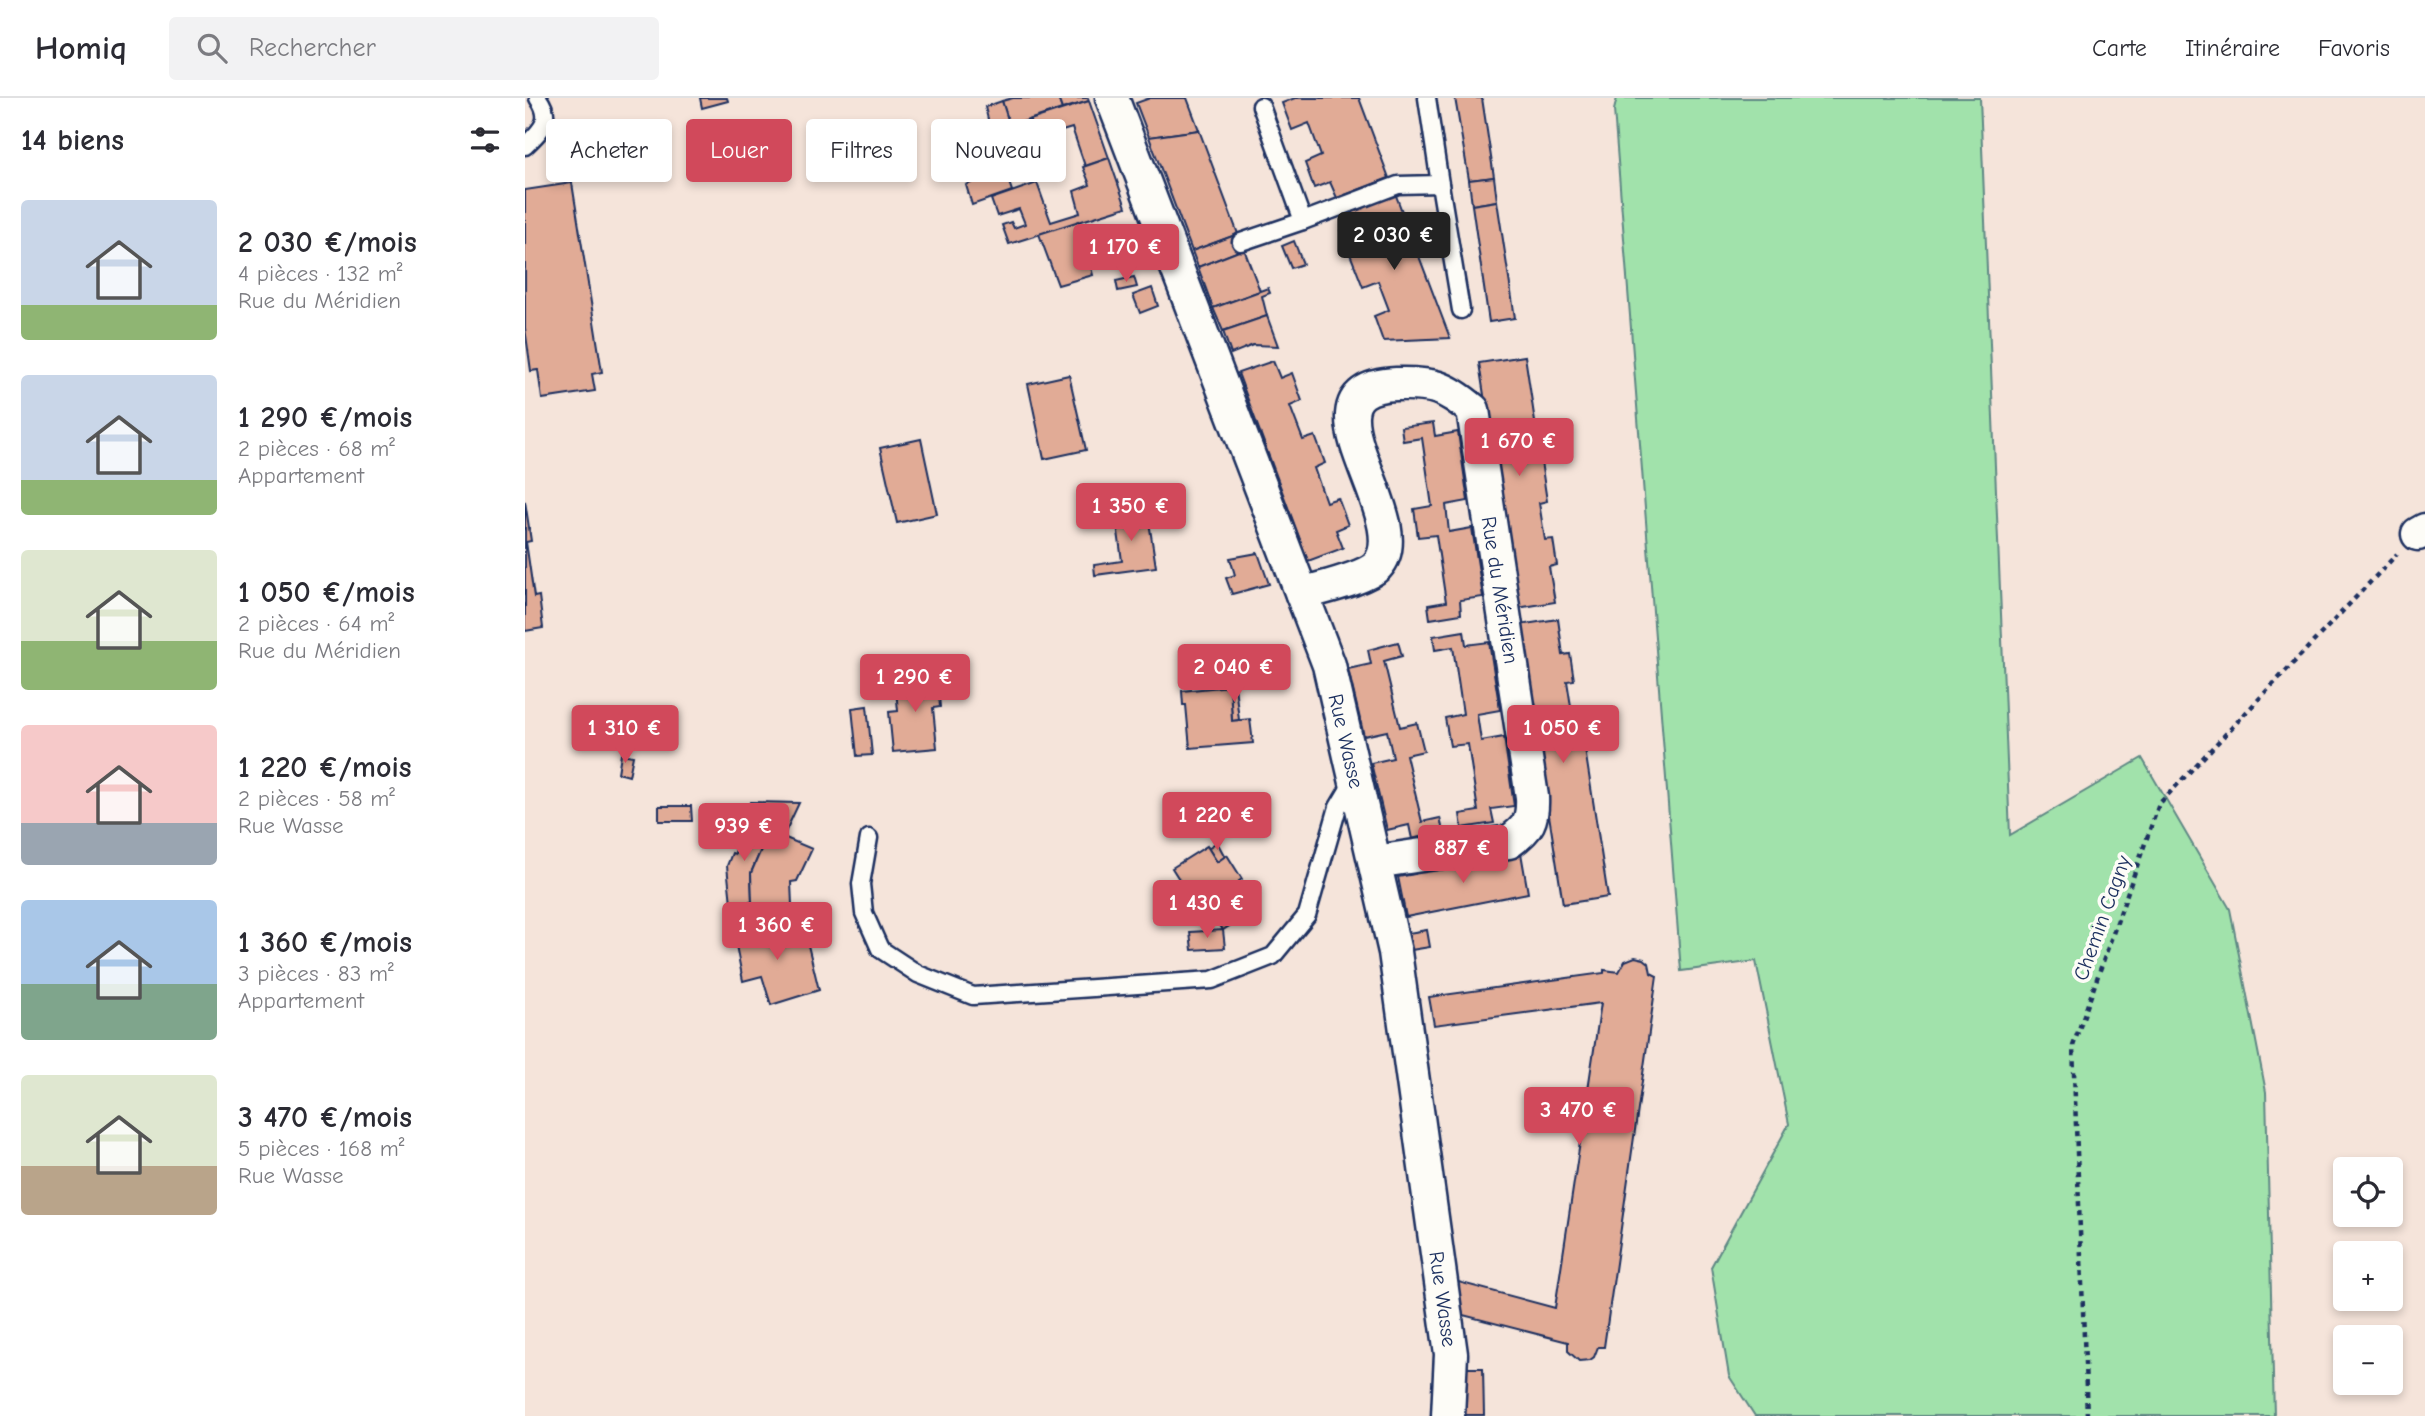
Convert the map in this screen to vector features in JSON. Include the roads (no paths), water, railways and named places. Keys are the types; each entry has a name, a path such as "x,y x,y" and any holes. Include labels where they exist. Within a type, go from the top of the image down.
{"street":[{"name":"Rue Wasse","path":"1112,98 1185,262 1329,665 1395,952 1451,1354 1448,1416"},
{"name":"Rue du Méridien","path":"1302,594 1360,575 1377,566 1385,547 1385,525 1352,431 1352,411 1359,396 1377,385 1415,383 1427,383 1453,393 1473,410 1532,797 1532,817 1521,833 1509,842 1374,862"}],"lane":[{"path":"525,146 540,132 546,119 545,108 538,98"},
{"path":"1427,98 1461,310"},
{"path":"1261,106 1303,221"},
{"path":"1241,242 1398,185 1440,184"},
{"path":"869,838 861,884 864,913 880,948 918,974 973,996 1212,979 1273,956 1307,915 1338,807 1355,778"}]}
